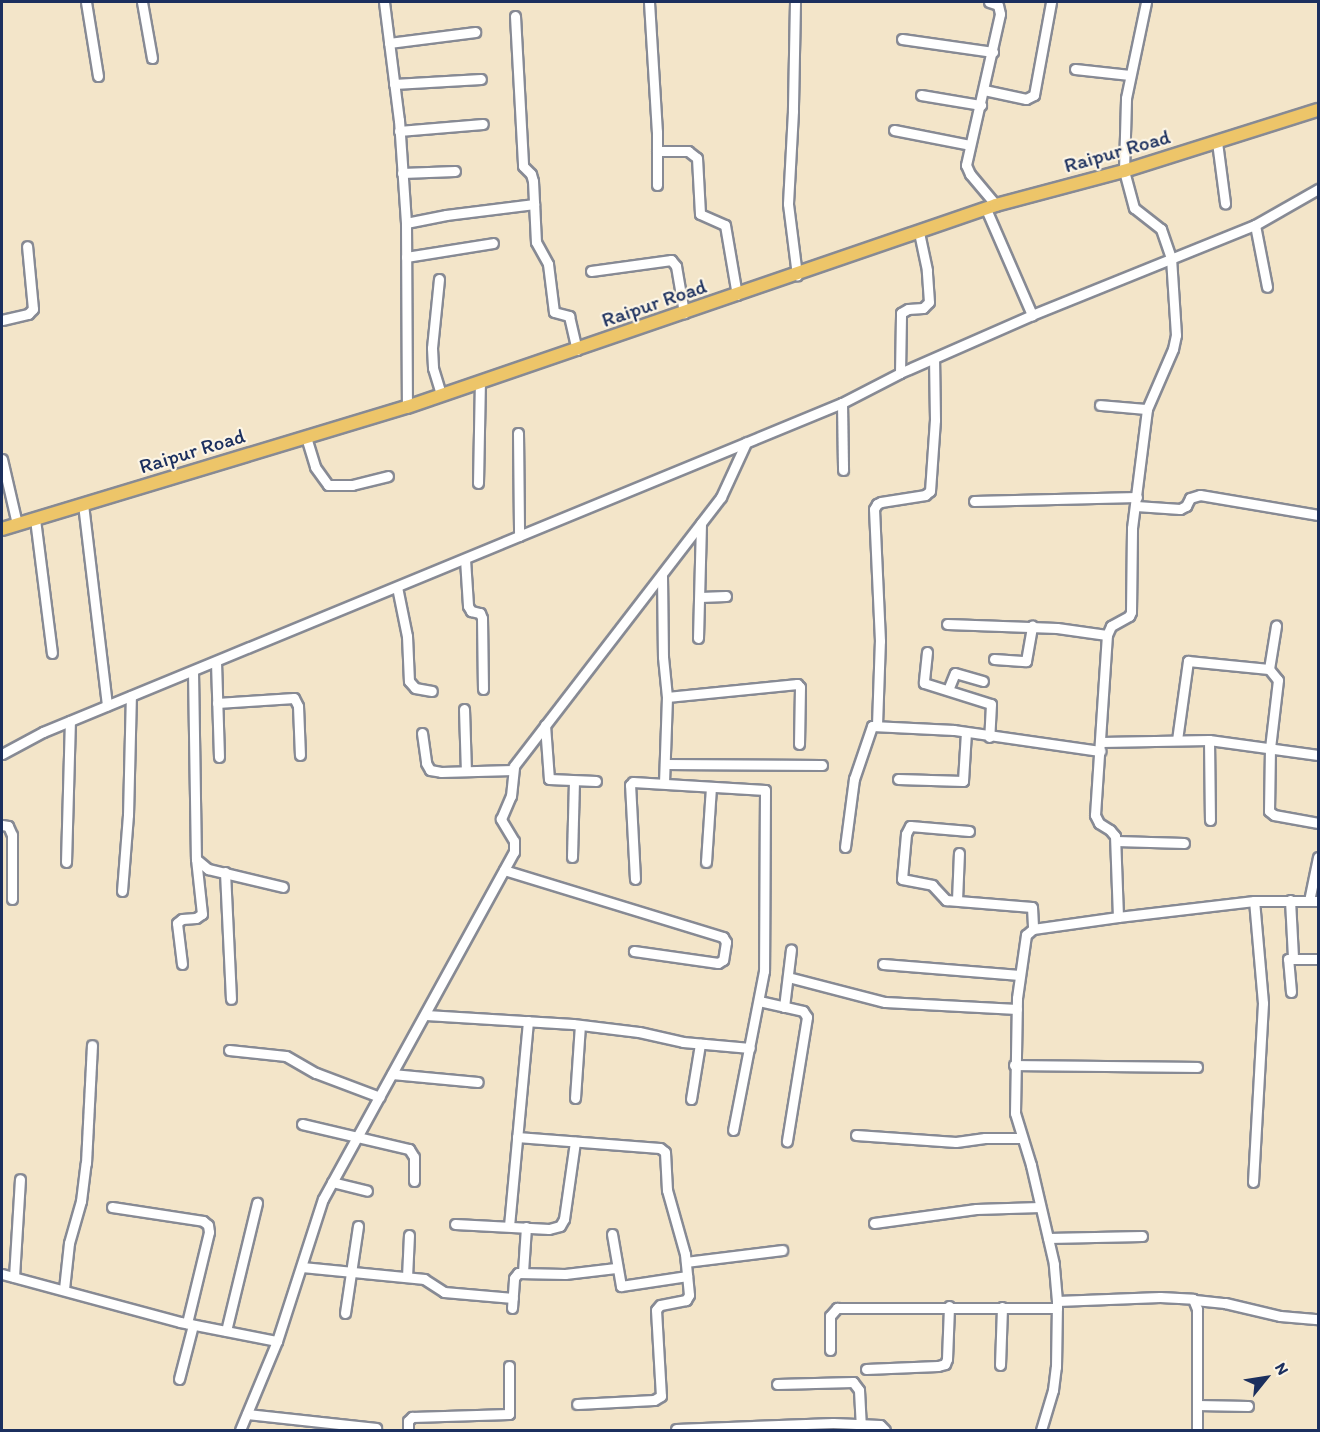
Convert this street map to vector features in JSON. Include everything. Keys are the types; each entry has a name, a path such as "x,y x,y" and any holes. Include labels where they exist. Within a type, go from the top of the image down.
{"main road":[{"name":"Raipur Road","path":"2,529 407,407 991,207 1124,171 1318,110"}],"street":[{"path":"86,2 98,76"},
{"path":"142,2 152,58"},
{"path":"384,2 399,131 406,223 407,407"},
{"path":"649,2 657,185"},
{"path":"795,2 794,111 788,204 797,275"},
{"path":"989,2 995,3 1000,10 993,52 970,145 967,170 991,207 1032,315"},
{"path":"984,90 1026,99 1034,95 1051,2"},
{"path":"1118,916 1116,841 1113,833 1099,823 1095,815 1107,635 1111,626 1130,614 1132,528 1147,409 1175,343 1171,258 1161,229 1134,208 1124,171 1126,98 1146,2"},
{"path":"515,16 523,166 532,177 536,242 548,264 554,312 569,316 577,350"},
{"path":"389,43 475,32"},
{"path":"902,39 993,52"},
{"path":"1075,69 1130,75"},
{"path":"394,84 481,80"},
{"path":"921,95 981,105"},
{"path":"399,131 483,124"},
{"path":"894,130 970,145"},
{"path":"1216,142 1225,203"},
{"path":"657,151 688,151 697,158 700,214 725,225 737,295"},
{"path":"402,173 455,171"},
{"path":"2,754 70,721 842,403 900,373 1032,315 1255,225 1318,189"},
{"path":"406,223 446,215 534,204"},
{"path":"1255,225 1267,287"},
{"path":"900,373 901,313 908,309 923,308 928,302 927,270 919,233"},
{"path":"406,257 493,243"},
{"path":"2,320 28,314 33,309 27,246"},
{"path":"591,271 671,260 676,266 684,313"},
{"path":"438,279 432,348 433,368 441,395"},
{"path":"877,724 880,640 874,509 881,502 925,495 930,491 935,420 934,359"},
{"path":"478,483 480,382"},
{"path":"842,403 843,470"},
{"path":"1100,405 1147,409"},
{"path":"518,433 519,537"},
{"path":"306,437 315,467 328,485 352,485 388,476"},
{"path":"240,1431 277,1341 319,1209 426,1016 514,848 514,841 501,819 511,796 513,770 518,759 701,523 732,479 746,443"},
{"path":"2,459 17,524"},
{"path":"974,501 1136,502 1180,509 1186,506 1190,498 1200,495 1318,514"},
{"path":"83,504 108,706"},
{"path":"35,519 52,653"},
{"path":"698,638 701,523"},
{"path":"465,559 468,606 471,611 480,613 483,618 483,689"},
{"path":"662,576 667,697 664,783"},
{"path":"397,587 407,636 409,681 415,688 432,692"},
{"path":"700,597 726,596"},
{"path":"947,624 1032,626 1107,635"},
{"path":"994,659 1026,661 1032,626"},
{"path":"1269,669 1276,626"},
{"path":"927,652 924,683 991,703 989,737"},
{"path":"216,662 219,757"},
{"path":"1177,740 1188,662 1269,669 1278,680 1270,748 1270,813 1318,823"},
{"path":"183,964 177,923 201,914 196,859 193,671"},
{"path":"948,690 955,673 983,681"},
{"path":"667,697 797,684 800,687 799,744"},
{"path":"122,891 128,816 131,696"},
{"path":"217,703 294,698 298,706 300,755"},
{"path":"464,709 466,771"},
{"path":"66,862 70,721"},
{"path":"845,847 859,759 870,728 877,724 1100,747 1177,740 1209,740 1318,755"},
{"path":"545,725 549,778 552,781 596,781"},
{"path":"898,779 963,781 966,732"},
{"path":"422,734 426,763 430,770 513,770"},
{"path":"1209,740 1210,820"},
{"path":"665,764 822,765"},
{"path":"635,879 630,785 634,781 763,789 766,793 766,943 759,1001 733,1130"},
{"path":"572,857 574,782"},
{"path":"706,862 711,787"},
{"path":"2,825 8,826 12,835 12,899"},
{"path":"969,831 912,826 906,834 902,879 930,884 942,899 1032,907 1033,929"},
{"path":"1116,841 1184,843"},
{"path":"957,900 958,853"},
{"path":"1041,1431 1050,1404 1056,1367 1057,1305 1054,1264 1015,1113 1014,1065 1024,938 1033,929 1118,916 1254,901 1314,901 1318,857"},
{"path":"196,859 203,867 283,887"},
{"path":"504,870 723,937 726,942 723,960 718,963 634,951"},
{"path":"225,872 231,999"},
{"path":"1290,900 1293,957"},
{"path":"1253,1182 1263,1003 1254,901"},
{"path":"784,1007 791,949"},
{"path":"1291,992 1287,962 1293,957 1318,959"},
{"path":"883,964 1020,975"},
{"path":"788,977 885,1002 1017,1009"},
{"path":"759,1001 803,1011 808,1020 787,1141"},
{"path":"426,1016 580,1024 700,1044 750,1048"},
{"path":"509,1226 528,1021"},
{"path":"575,1098 580,1024"},
{"path":"691,1099 700,1044"},
{"path":"64,1289 69,1243 81,1201 85,1172 92,1045"},
{"path":"229,1050 286,1056 316,1073 380,1097"},
{"path":"1014,1065 1197,1067"},
{"path":"392,1074 478,1082"},
{"path":"302,1124 411,1150 414,1157 414,1181"},
{"path":"856,1135 956,1142 985,1138 1022,1138"},
{"path":"517,1137 664,1149 668,1195 686,1262 688,1299 660,1305 656,1310 660,1398 577,1404"},
{"path":"454,1224 549,1229 563,1222 574,1142"},
{"path":"14,1277 20,1179"},
{"path":"332,1182 367,1191"},
{"path":"226,1331 257,1203"},
{"path":"112,1207 203,1221 208,1225 209,1232 179,1379"},
{"path":"874,1223 976,1209 1040,1207"},
{"path":"345,1313 353,1273 358,1226"},
{"path":"523,1272 526,1227"},
{"path":"612,1234 618,1282 623,1287 687,1276"},
{"path":"406,1277 409,1235"},
{"path":"1048,1238 1142,1236"},
{"path":"686,1262 782,1250"},
{"path":"302,1267 428,1280 444,1292 513,1298"},
{"path":"512,1308 515,1275 523,1272 565,1274 616,1268"},
{"path":"2,1274 190,1324 277,1341"},
{"path":"830,1350 830,1316 837,1308 1002,1307 1188,1297 1280,1316 1318,1319"},
{"path":"1195,1300 1197,1431"},
{"path":"866,1369 945,1364 948,1359 949,1306"},
{"path":"1000,1365 1002,1307"},
{"path":"408,1431 408,1421 412,1417 509,1414 509,1366"},
{"path":"777,1384 849,1381 856,1384 860,1395 861,1425"},
{"path":"1197,1405 1248,1406"},
{"path":"247,1414 376,1428"},
{"path":"676,1429 880,1425 885,1431"}]}
